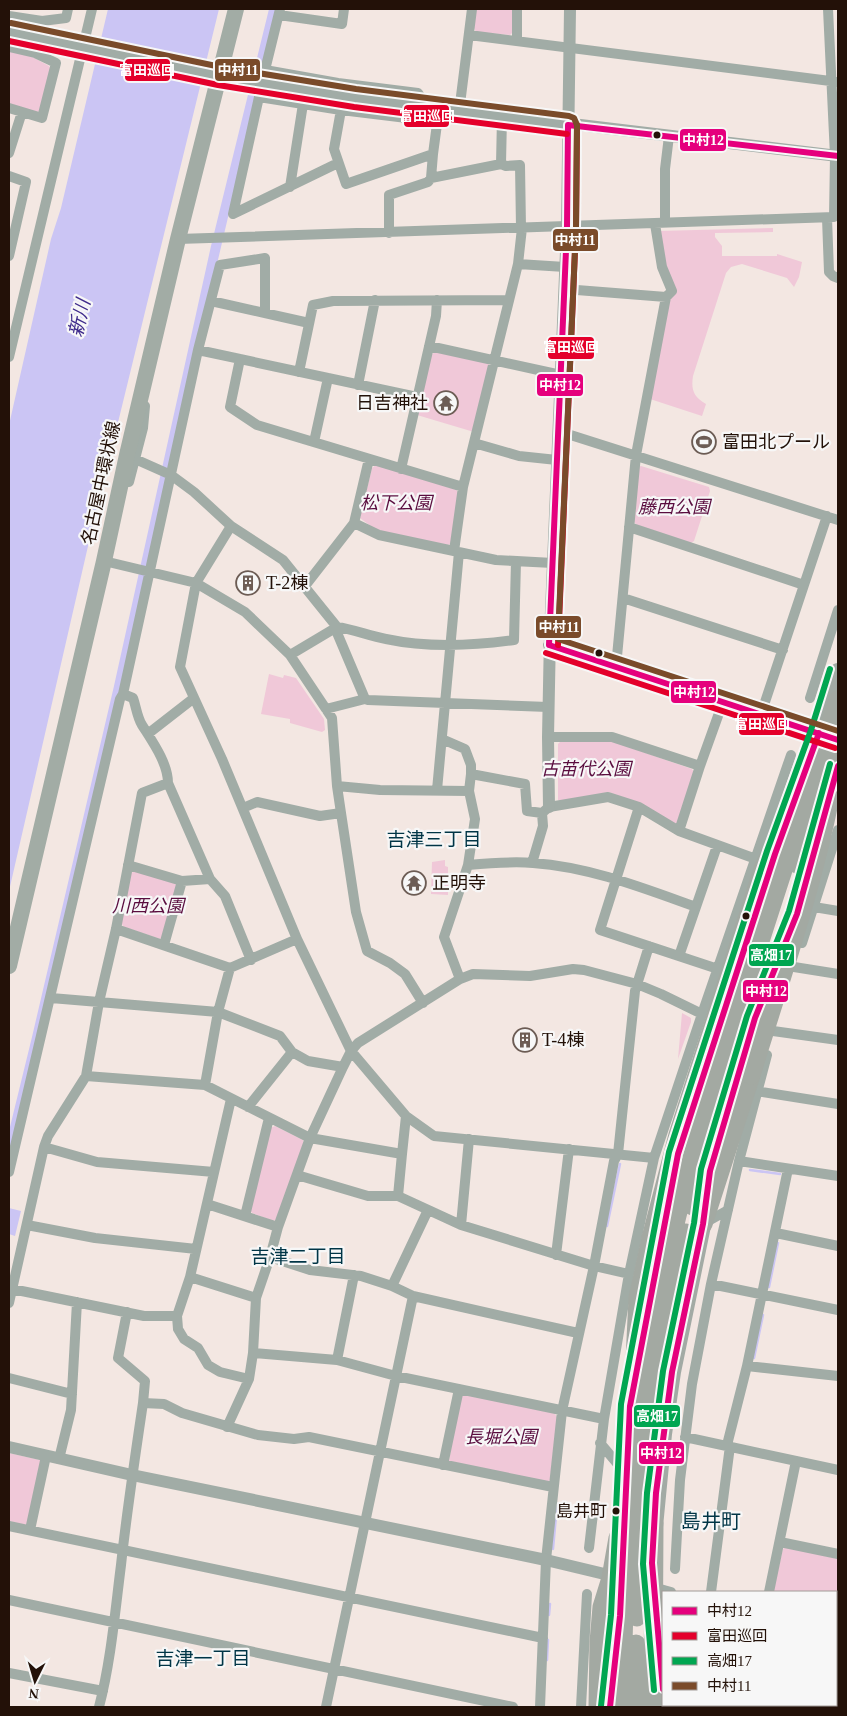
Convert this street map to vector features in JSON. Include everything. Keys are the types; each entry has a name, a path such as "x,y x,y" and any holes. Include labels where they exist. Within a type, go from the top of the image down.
{"highway":[{"path":"610,1707 616,1655 617,1579 641,1376 686,1178 705,1111 831,735 838,672"},
{"path":"636,1707 639,1582 647,1482 663,1355 677,1278 697,1191 718,1113 831,735 838,700"},
{"path":"605,1707 627,1475 638,1298 658,1234 678,1154 697,1091 775,854 831,735"},
{"path":"658,1234 678,1135 763,869 831,735"},
{"path":"704,1224 754,1083 821,844 838,758"},
{"path":"662,1679 652,1563 656,1493 672,1372 704,1224 710,1171 755,1018 797,914 838,766"},
{"path":"623,1707 624,1610 632,1481 641,1402 660,1293"},
{"path":"653,1707 656,1412"},
{"path":"598,1707 599,1642 602,1607 617,1579"}],"main road":[{"name":"名古屋中環状線","path":"9,966 105,554 146,366 178,239 212,75 236,9"}],"street":[{"path":"9,16 41,24 66,18 68,9"},
{"path":"9,357 85,48 92,9"},
{"path":"344,9 342,24 279,12 265,70 418,93 433,109 431,178"},
{"path":"459,112 472,9"},
{"path":"517,9 517,41"},
{"path":"532,863 546,810 550,645 567,227 570,9"},
{"path":"178,239 225,239 834,217 837,156 834,22 828,9"},
{"path":"9,32 212,75 355,98 433,109 837,156"},
{"path":"469,35 834,81"},
{"path":"9,47 35,51 56,63 42,118 9,108"},
{"path":"338,163 233,214 260,98 416,119 433,109"},
{"path":"290,186 303,104"},
{"path":"340,110 334,148 346,184 433,154"},
{"path":"9,153 22,112"},
{"path":"501,164 502,117"},
{"path":"616,667 636,455 666,297 672,291 662,267 660,224 669,136"},
{"path":"389,233 389,195 428,182 431,178 501,164 506,166 520,165 521,228 518,264 463,487 456,551 451,646 437,790"},
{"path":"9,176 26,182 9,256"},
{"path":"827,218 829,272 838,278"},
{"path":"9,1172 51,998 81,862 120,699 123,694 150,572 166,473 220,264 265,258 265,313"},
{"path":"518,264 565,267"},
{"path":"564,290 666,297"},
{"path":"358,385 375,300"},
{"path":"401,468 436,316 437,300"},
{"path":"299,372 313,305 333,301 509,300"},
{"path":"211,301 309,323"},
{"path":"429,346 561,375"},
{"path":"198,350 417,397"},
{"path":"240,359 230,407 257,425 463,487"},
{"path":"146,366 149,377 143,428 116,530 105,554 138,569 196,583 246,612 290,655 332,718 341,813 356,912 367,951 390,963 405,974 423,1003"},
{"path":"314,442 328,378"},
{"path":"558,431 838,520"},
{"path":"474,443 519,456 557,460"},
{"path":"135,459 166,473 194,492 231,526 283,560 336,627 365,699"},
{"path":"305,586 354,523 369,459"},
{"path":"761,714 827,516"},
{"path":"354,523 379,535 496,560 553,564"},
{"path":"231,526 196,583 180,667 243,808 297,939 351,1051 406,1116 434,1136 654,1158"},
{"path":"629,527 804,585"},
{"path":"290,655 336,627 386,639 451,646 514,640 516,561"},
{"path":"623,598 783,650"},
{"path":"810,698 836,630 838,610"},
{"path":"550,645 723,702 831,735"},
{"path":"123,694 133,698 141,724 149,733 168,774 168,783 210,879 225,896 251,960"},
{"path":"149,733 194,698"},
{"path":"326,708 365,699 548,707"},
{"path":"679,831 723,702"},
{"path":"548,737 612,737 700,766"},
{"path":"442,739 465,749 471,765 469,790 475,819 468,864 444,937 460,978"},
{"path":"589,1548 604,1419 629,1274 654,1158 791,755"},
{"path":"471,774 525,784 527,811 546,810 608,797 639,807 679,831 756,859"},
{"path":"9,1303 44,1147 48,1136 86,1076 99,1002 116,929 142,794 168,783"},
{"path":"337,786 380,790 469,790"},
{"path":"243,808 258,802 320,816 341,813"},
{"path":"639,807 600,930 718,969"},
{"path":"676,1569 680,1480 692,1384 711,1284 739,1161 754,1083 814,907 821,880 836,843 838,830"},
{"path":"679,956 717,846"},
{"path":"752,870 775,854"},
{"path":"813,858 821,880"},
{"path":"468,864 532,863 577,869 617,879 696,907"},
{"path":"128,865 182,881 210,879"},
{"path":"164,945 182,881"},
{"path":"814,907 838,911"},
{"path":"116,929 230,968 297,939"},
{"path":"540,1707 546,1560 562,1411 594,1266 614,1161 618,1154 635,991 649,946"},
{"path":"794,967 838,974"},
{"path":"206,1085 218,1012 230,968"},
{"path":"227,1427 249,1379 253,1354 256,1298 278,1227 310,1138 351,1051 358,1043 460,978 473,974 530,976 573,969 584,970 637,984 702,1014"},
{"path":"51,998 218,1012 280,1036 292,1052 308,1061 343,1067"},
{"path":"773,1031 838,1040"},
{"path":"248,1107 292,1052"},
{"path":"86,1076 206,1085 310,1138 402,1154"},
{"path":"754,1083 838,1104"},
{"path":"671,1108 697,1091"},
{"path":"231,1099 190,1277 177,1316 178,1328 184,1338 198,1348 208,1365 220,1372 249,1379"},
{"path":"398,1196 406,1116"},
{"path":"244,1216 269,1118"},
{"path":"461,1226 469,1140"},
{"path":"44,1147 97,1162 214,1172"},
{"path":"556,1254 569,1150"},
{"path":"739,1161 838,1176"},
{"path":"711,1591 728,1446 763,1294 788,1169"},
{"path":"297,1175 368,1196 398,1196 461,1226 594,1266 629,1274"},
{"path":"207,1204 278,1227"},
{"path":"645,1205 658,1234"},
{"path":"392,1286 428,1210"},
{"path":"704,1224 728,1210"},
{"path":"27,1225 95,1238 196,1249"},
{"path":"776,1233 838,1246"},
{"path":"270,1257 310,1270 362,1276 392,1286 413,1296 578,1333"},
{"path":"337,1360 354,1275"},
{"path":"190,1277 256,1298"},
{"path":"711,1284 838,1310"},
{"path":"11,1290 144,1316 177,1316"},
{"path":"326,1707 413,1296"},
{"path":"59,1459 71,1410 77,1302"},
{"path":"99,1707 114,1622 145,1381 118,1358 127,1312"},
{"path":"253,1354 337,1360 396,1376 604,1419"},
{"path":"747,1366 838,1376"},
{"path":"9,1378 72,1394"},
{"path":"443,1465 459,1389"},
{"path":"143,1403 164,1404 182,1413 258,1436 294,1439 309,1437 554,1487"},
{"path":"685,1437 838,1470"},
{"path":"600,1443 627,1475"},
{"path":"9,1447 132,1475 546,1560 668,1591"},
{"path":"30,1530 46,1456"},
{"path":"769,1591 796,1461"},
{"path":"656,1493 680,1480"},
{"path":"9,1526 543,1638"},
{"path":"780,1542 838,1554"},
{"path":"581,1707 588,1594"},
{"path":"9,1600 513,1707"},
{"path":"9,1673 103,1691"}],"green space":[{"path":"476,9 513,9 512,33 510,35 476,32 474,28"},
{"path":"9,50 25,53 49,66 51,70 40,111 37,112 9,105"},
{"path":"773,228 773,232 715,233 715,237 722,246 722,256 777,256 777,254 802,262 799,277 794,287 787,278 742,264 731,267 726,273 693,376 692,385 694,392 706,404 702,416 650,399 669,299 658,231"},
{"path":"435,352 488,363 490,367 474,432 417,415 431,355"},
{"name":"松下公園","path":"376,465 456,489 458,493 452,543 448,545 376,530 360,518 372,468"},
{"name":"藤西公園","path":"641,466 709,487 710,491 694,541 691,543 637,525 634,522 638,467"},
{"path":"269,674 283,678 284,675 296,678 324,719 325,730 322,732 290,723 290,719 261,714"},
{"name":"古苗代公園","path":"611,741 692,769 695,774 678,823 675,824 609,792 561,802 558,800 558,744 560,742"},
{"path":"445,860 445,866 448,867 448,895 431,894 432,862"},
{"name":"川西公園","path":"135,871 176,883 177,887 163,937 160,939 124,927 121,923 131,873"},
{"path":"682,1013 691,1018 691,1022 678,1059"},
{"path":"275,1126 303,1140 304,1144 277,1219 273,1221 252,1213 250,1210 270,1128"},
{"name":"長堀公園","path":"464,1394 554,1413 557,1417 550,1480 547,1482 449,1461 460,1396"},
{"path":"9,1453 40,1460 42,1465 29,1523 25,1525 9,1521"},
{"path":"786,1547 838,1559 838,1621 837,1591 773,1591 783,1549"}],"water":[{"name":"新川","path":"108,9 219,9 91,533 9,891 9,425 51,239 61,208"},
{"path":"269,9 277,9 197,349 121,688 9,1162 9,1131 114,686 211,246"},
{"path":"9,1208 21,1211 15,1236 9,1234"}],"waterway":[{"path":"607,1226 620,1164"},
{"path":"750,1170 780,1174"},
{"path":"769,1287 778,1243"},
{"path":"754,1358 763,1315"},
{"path":"553,1549 557,1505"},
{"path":"549,1615 550,1604"},
{"path":"547,1660 548,1640"}],"tunnel":[{"path":"36,48 41,26"}],"transit line":[{"name":"中村11","path":"11,23 221,67 356,89 574,118 577,125 576,227 558,639 838,731"},
{"name":"富田巡回","path":"9,41 218,85 354,107 567,134"},
{"name":"中村12","path":"568,125 838,156"},
{"name":"中村12","path":"549,645 567,227 568,125"},
{"name":"富田巡回","path":"558,645 576,227 577,125"},
{"name":"中村12","path":"549,645 838,740"},
{"name":"富田巡回","path":"546,653 835,748"},
{"name":"高畑17","path":"601,1706 611,1615 621,1404 669,1152 767,851 811,730 830,669"},
{"name":"中村12","path":"610,1707 620,1616 630,1406 678,1154 775,854 819,733"},
{"name":"高畑17","path":"654,1690 643,1564 647,1493 663,1371 694,1223 701,1169 747,1016 789,911 830,764"},
{"name":"中村12","path":"662,1678 652,1563 656,1493 672,1372 703,1224 710,1171 755,1018 797,914 838,766"}],"place":[{"name":"日吉神社","path":"446,403"},
{"name":"富田北プール","path":"704,442"},
{"name":"T-2棟","path":"248,583"},
{"name":"正明寺","path":"414,883"},
{"name":"T-4棟","path":"525,1040"},
{"name":"島井町","path":"616,1511"}],"district":[{"name":"吉津三丁目","path":"434,839"},
{"name":"吉津二丁目","path":"298,1256"},
{"name":"島井町","path":"711,1521"},
{"name":"吉津一丁目","path":"203,1658"}]}
